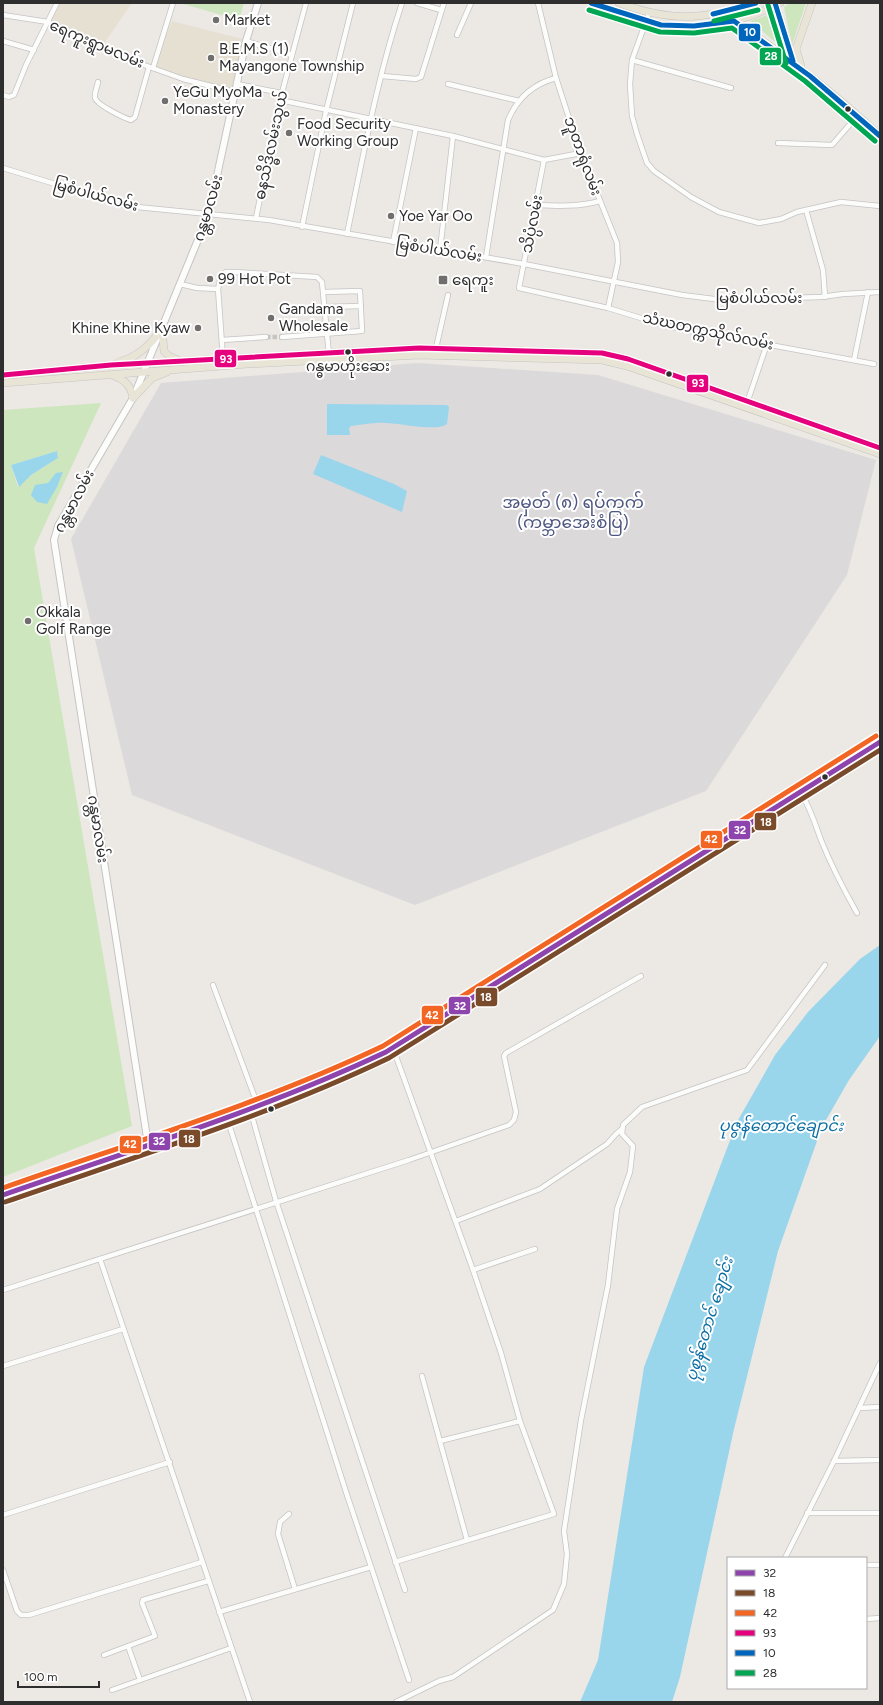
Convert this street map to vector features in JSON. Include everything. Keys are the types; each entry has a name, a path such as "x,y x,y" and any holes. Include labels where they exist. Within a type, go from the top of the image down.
{"main road":[{"name":"ဂန္တမာလမ်း","path":"148,1144 54,540 58,526 133,398 209,213 246,41 258,3"},
{"path":"591,3 605,5 646,21 661,25 686,27 734,21 777,4 793,61"},
{"path":"619,3 649,13 678,18 734,10 756,3"},
{"path":"802,68 796,48 812,3"},
{"path":"734,21 802,68 858,115 880,136"},
{"path":"162,328 164,351 169,356 180,361"},
{"path":"111,365 122,362 142,351 151,344 162,328"},
{"path":"3,383 329,355 436,348 602,353 628,359 880,454"},
{"path":"3,375 111,365 223,358 329,355 426,355 602,360 627,366 880,448"},
{"path":"133,398 152,378 176,369"},
{"path":"105,374 118,378 127,383 132,389 133,398"},
{"path":"3,1195 227,1118 331,1078 393,1048 880,742"}],"street":[{"path":"3,95 9,97 14,95 57,3"},
{"path":"98,82 95,96 97,101 124,118 131,120 135,117 174,3"},
{"name":"ဓနသိဒ္ဓိလမ်းသွယ်","path":"256,218 281,92 306,3"},
{"path":"302,227 326,111 353,3"},
{"path":"347,234 371,120 402,3"},
{"path":"417,3 441,10"},
{"path":"382,76 419,79 421,77 444,3"},
{"path":"457,35 471,3"},
{"name":"ဘူတာရုံလမ်း","path":"538,3 556,78 581,153 617,243 618,262 608,308"},
{"path":"649,13 632,60 630,84 632,116 648,163 654,171 691,197 719,212 759,223 781,219 806,210 841,202 880,206"},
{"name":"ရေကူးရွာမလမ်း","path":"3,15 48,22 100,49 183,79 235,92"},
{"path":"3,41 34,50"},
{"path":"246,41 292,55"},
{"path":"632,60 731,88"},
{"path":"486,257 502,149 508,120 519,101 539,83 556,78"},
{"path":"237,84 281,92"},
{"path":"448,84 519,101"},
{"path":"280,100 326,111 453,136 544,160 581,153"},
{"path":"778,143 790,145 832,145 858,115"},
{"path":"393,242 416,128"},
{"path":"440,250 453,136"},
{"name":"သိပ္ပံလမ်း","path":"519,288 544,160"},
{"name":"မြစံပါယ်လမ်း","path":"3,168 127,206 256,218 486,257 682,295 722,300 825,296 880,292"},
{"path":"535,205 564,207 600,201"},
{"path":"806,210 822,270 825,296"},
{"path":"223,358 218,289 221,276 226,272 317,277 322,282 324,292 326,334 329,355"},
{"path":"180,284 197,288 218,289"},
{"name":"သံဃတက္ကသိုလ်လမ်း","path":"519,288 608,308 667,326 874,364"},
{"path":"282,336 362,331 360,291 324,292"},
{"path":"854,360 868,292"},
{"path":"436,348 448,295"},
{"path":"324,307 361,306"},
{"path":"222,340 266,337"},
{"path":"747,404 768,344"},
{"path":"800,791 809,806 821,840 844,890 857,913"},
{"path":"456,1221 540,1189 606,1144 642,1107 747,1070 826,964"},
{"path":"3,1290 430,1152 512,1123 516,1112 504,1056 506,1053 641,976"},
{"path":"213,985 258,1106"},
{"path":"393,1048 474,1270 501,1353 520,1421 554,1514 395,1562"},
{"path":"250,1109 276,1201 405,1590"},
{"path":"227,1118 371,1567 409,1680"},
{"path":"396,1702 439,1680 453,1677 553,1610 564,1584 567,1554 564,1531 581,1420 608,1285 617,1209 630,1172 633,1146 622,1134 622,1129"},
{"path":"474,1270 535,1249"},
{"path":"100,1259 122,1329 170,1462 230,1648 250,1702"},
{"path":"3,1366 122,1329"},
{"path":"785,1557 834,1461 880,1363"},
{"path":"422,1376 467,1540"},
{"path":"859,1408 880,1407"},
{"path":"440,1441 520,1421"},
{"path":"834,1461 880,1460"},
{"path":"3,1515 170,1462"},
{"path":"807,1513 880,1513"},
{"path":"289,1514 280,1522 278,1534 295,1589"},
{"path":"3,1570 17,1611 21,1616 29,1615 202,1562"},
{"path":"867,1565 880,1565"},
{"path":"219,1612 371,1567"},
{"path":"104,1655 155,1636 142,1603 143,1600 208,1581"},
{"path":"867,1619 880,1618"},
{"path":"128,1646 140,1680"},
{"path":"112,1690 230,1648"}],"shaded area":[{"path":"55,3 132,3 100,49 48,22"},
{"path":"172,21 242,39 233,91 153,68"},
{"path":"418,363 598,375 876,460 847,575 706,791 415,905 132,795 71,539 161,383"}],"green space":[{"path":"180,3 244,3 239,20"},
{"path":"790,3 806,3 792,45 784,7"},
{"path":"773,13 784,49 750,21"},
{"path":"101,403 34,548 132,1126 3,1177 3,410","holes":["57,451 58,458 31,475 18,487 11,465"]}],"water":[{"path":"327,404 447,405 449,407 447,424 442,426 427,427 377,423 351,426 349,428 350,435 327,435"},
{"path":"57,451 58,458 31,475 19,487 11,465"},
{"path":"321,455 394,484 407,491 402,512 313,474"},
{"path":"63,472 57,487 47,504 37,502 31,495 35,485 48,483 56,473"},
{"path":"880,945 880,1036 849,1080 822,1127 778,1251 734,1429 680,1677 672,1702 580,1702 598,1660 644,1367 737,1122 775,1055 808,1012 860,959"}],"tunnel":[{"path":"266,337 282,337"}],"transit line":[{"name":"10","path":"591,3 661,25 694,26 734,21 810,76 880,136"},
{"name":"10","path":"713,14 756,3"},
{"name":"10","path":"775,3 793,61"},
{"name":"28","path":"768,5 786,63"},
{"name":"28","path":"589,10 660,32 694,33 732,28 805,81 875,141"},
{"name":"28","path":"714,21 758,10"},
{"name":"93","path":"3,375 111,365 419,348 602,353 628,359 880,448"},
{"name":"42","path":"3,1188 243,1105 337,1067 383,1046 876,736"},
{"name":"32","path":"3,1195 245,1111 340,1073 386,1052 880,742"},
{"name":"18","path":"5,1202 247,1118 389,1058 880,750"}],"place":[{"name":"Market","path":"216,20"},
{"name":"B.E.M.S (1) Mayangone Township","path":"211,58"},
{"name":"YeGu MyoMa Monastery","path":"165,101"},
{"name":"Food Security Working Group","path":"289,133"},
{"name":"Yoe Yar Oo","path":"391,216"},
{"name":"99 Hot Pot","path":"210,279"},
{"name":"ရေကူး","path":"443,280"},
{"name":"Gandama Wholesale","path":"271,318"},
{"name":"Khine Khine Kyaw","path":"198,328"},
{"name":"ဂန္ဓမာဟိုးဆေး","path":"348,352"},
{"name":"Okkala Golf Range","path":"28,621"}],"district":[{"name":"အမှတ် (၈) ရပ်ကွက် (ကမ္ဘာအေးစံပြ)","path":"573,512"}],"water label":[{"name":"ပုဇွန်တောင်ချောင်း","path":"781,1125"},
{"name":"ပုစွန်တောင် ချောင်း","path":"709,1319"}]}
